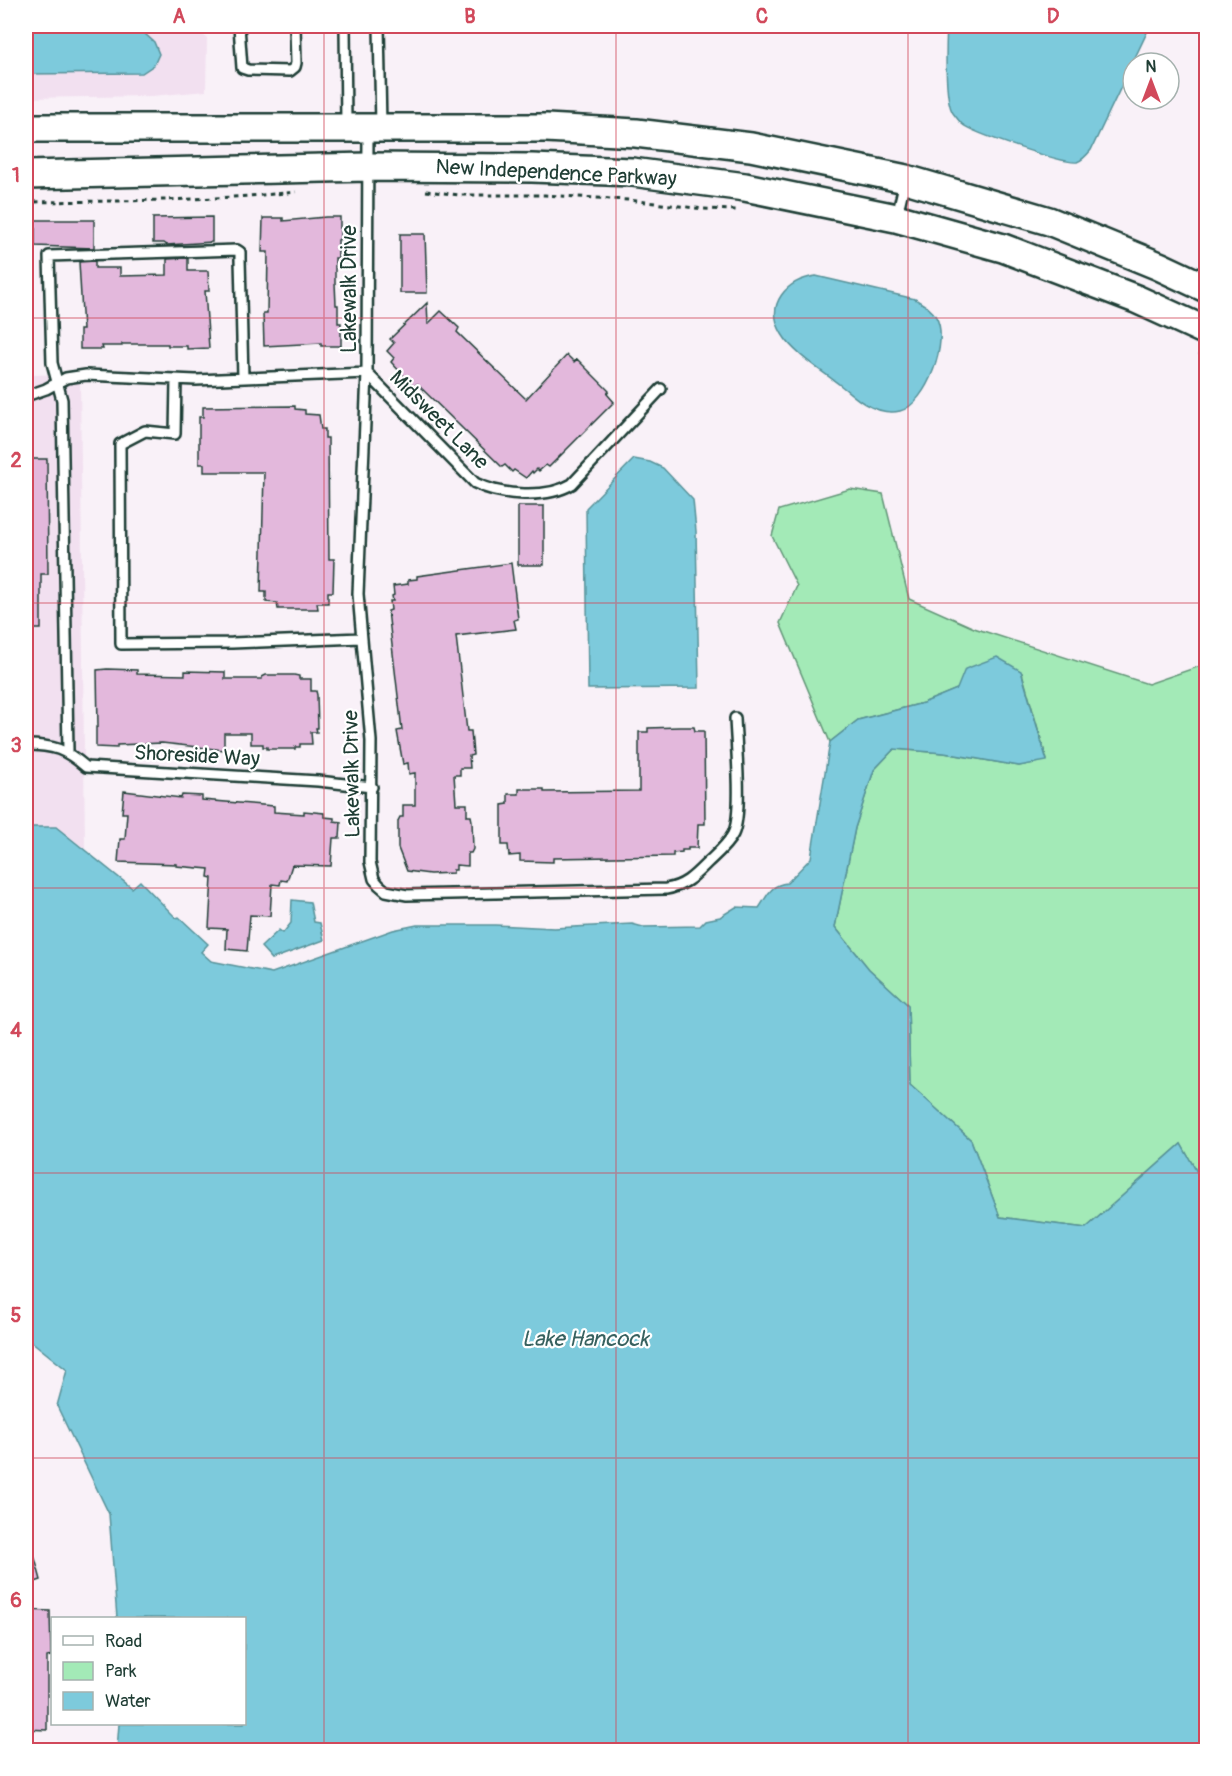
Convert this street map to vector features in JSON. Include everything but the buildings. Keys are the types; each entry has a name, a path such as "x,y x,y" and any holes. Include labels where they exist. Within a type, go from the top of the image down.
{"street":[{"name":"New Independence Parkway","path":"26,128 546,128 636,133 751,147 906,179 1049,221 1206,288"},
{"name":"New Independence Parkway","path":"26,175 368,166 532,168 632,172 745,187 896,218 1003,248 1136,299 1202,342"}],"lane":[{"path":"239,26 242,68 248,70 290,70 295,67 296,26"},
{"path":"345,26 365,128"},
{"path":"365,128 379,26"},
{"name":"Lakewalk Drive","path":"365,128 368,166 367,373 358,575 369,709 372,788 371,871 374,879 386,891 418,895 677,887 692,878 728,842 736,826 738,806 735,718"},
{"path":"896,218 906,179"},
{"path":"68,751 62,400 52,363 49,256 237,250 240,252 243,378"},
{"path":"26,396 46,389 66,378 86,375 176,380 367,373"},
{"name":"Midsweet Lane","path":"367,373 475,483 495,492 509,493 554,492 572,484 661,389"},
{"path":"176,380 175,434 145,431 120,444 121,644 362,638"},
{"name":"Shoreside Way","path":"26,745 42,745 68,751 86,767 318,781 372,788"}],"path":[{"path":"417,190 460,195 545,195 629,200 704,209 740,210"},
{"path":"26,202 183,199 299,192"},
{"path":"1202,342 1206,356"}],"shaded area":[{"path":"26,26 192,26 207,38 206,91 152,96 26,98"},
{"path":"80,374 85,849 56,827 26,827 26,375"}],"green space":[{"path":"850,489 883,494 909,599 974,628 1148,684 1206,664 1206,1188 1181,1144 1086,1228 1000,1217 971,1140 910,1085 908,1005 869,969 835,927 855,828 874,770 894,749 944,753 1019,766 1047,760 1022,673 957,689 923,703 858,720 830,742 780,623 797,586 772,536 779,510"}],"water":[{"path":"26,26 136,26 154,42 159,54 154,65 142,73 26,74"},
{"path":"947,26 1150,26 1138,51 1121,51 1121,87 1091,150 1077,162 1018,147 982,134 961,123 950,106 946,71"},
{"path":"816,276 915,299 927,306 934,314 940,327 938,355 927,384 910,406 900,411 887,412 865,404 808,361 787,341 777,323 777,304 781,295 805,278"},
{"path":"634,459 650,462 663,468 693,500 696,531 699,688 588,689 586,508"},
{"name":"Lake Hancock","path":"997,657 1021,671 1047,761 1019,766 944,753 894,749 874,770 855,828 835,927 869,969 908,1005 910,1085 971,1140 1000,1217 1086,1228 1181,1144 1206,1188 1206,1750 117,1750 119,1725 246,1725 246,1617 117,1617 109,1514 57,1406 67,1370 26,1337 26,827 56,827 132,888 140,881 176,918 179,917 208,944 201,952 211,961 272,973 393,930 417,925 554,928 632,924 643,927 700,926 706,920 720,917 736,907 759,908 773,888 787,883 811,858 830,742 858,720 923,703 957,689 965,669"},
{"path":"292,900 310,902 314,922 320,923 324,940 272,959 261,947 279,930 283,933 291,923"}]}
